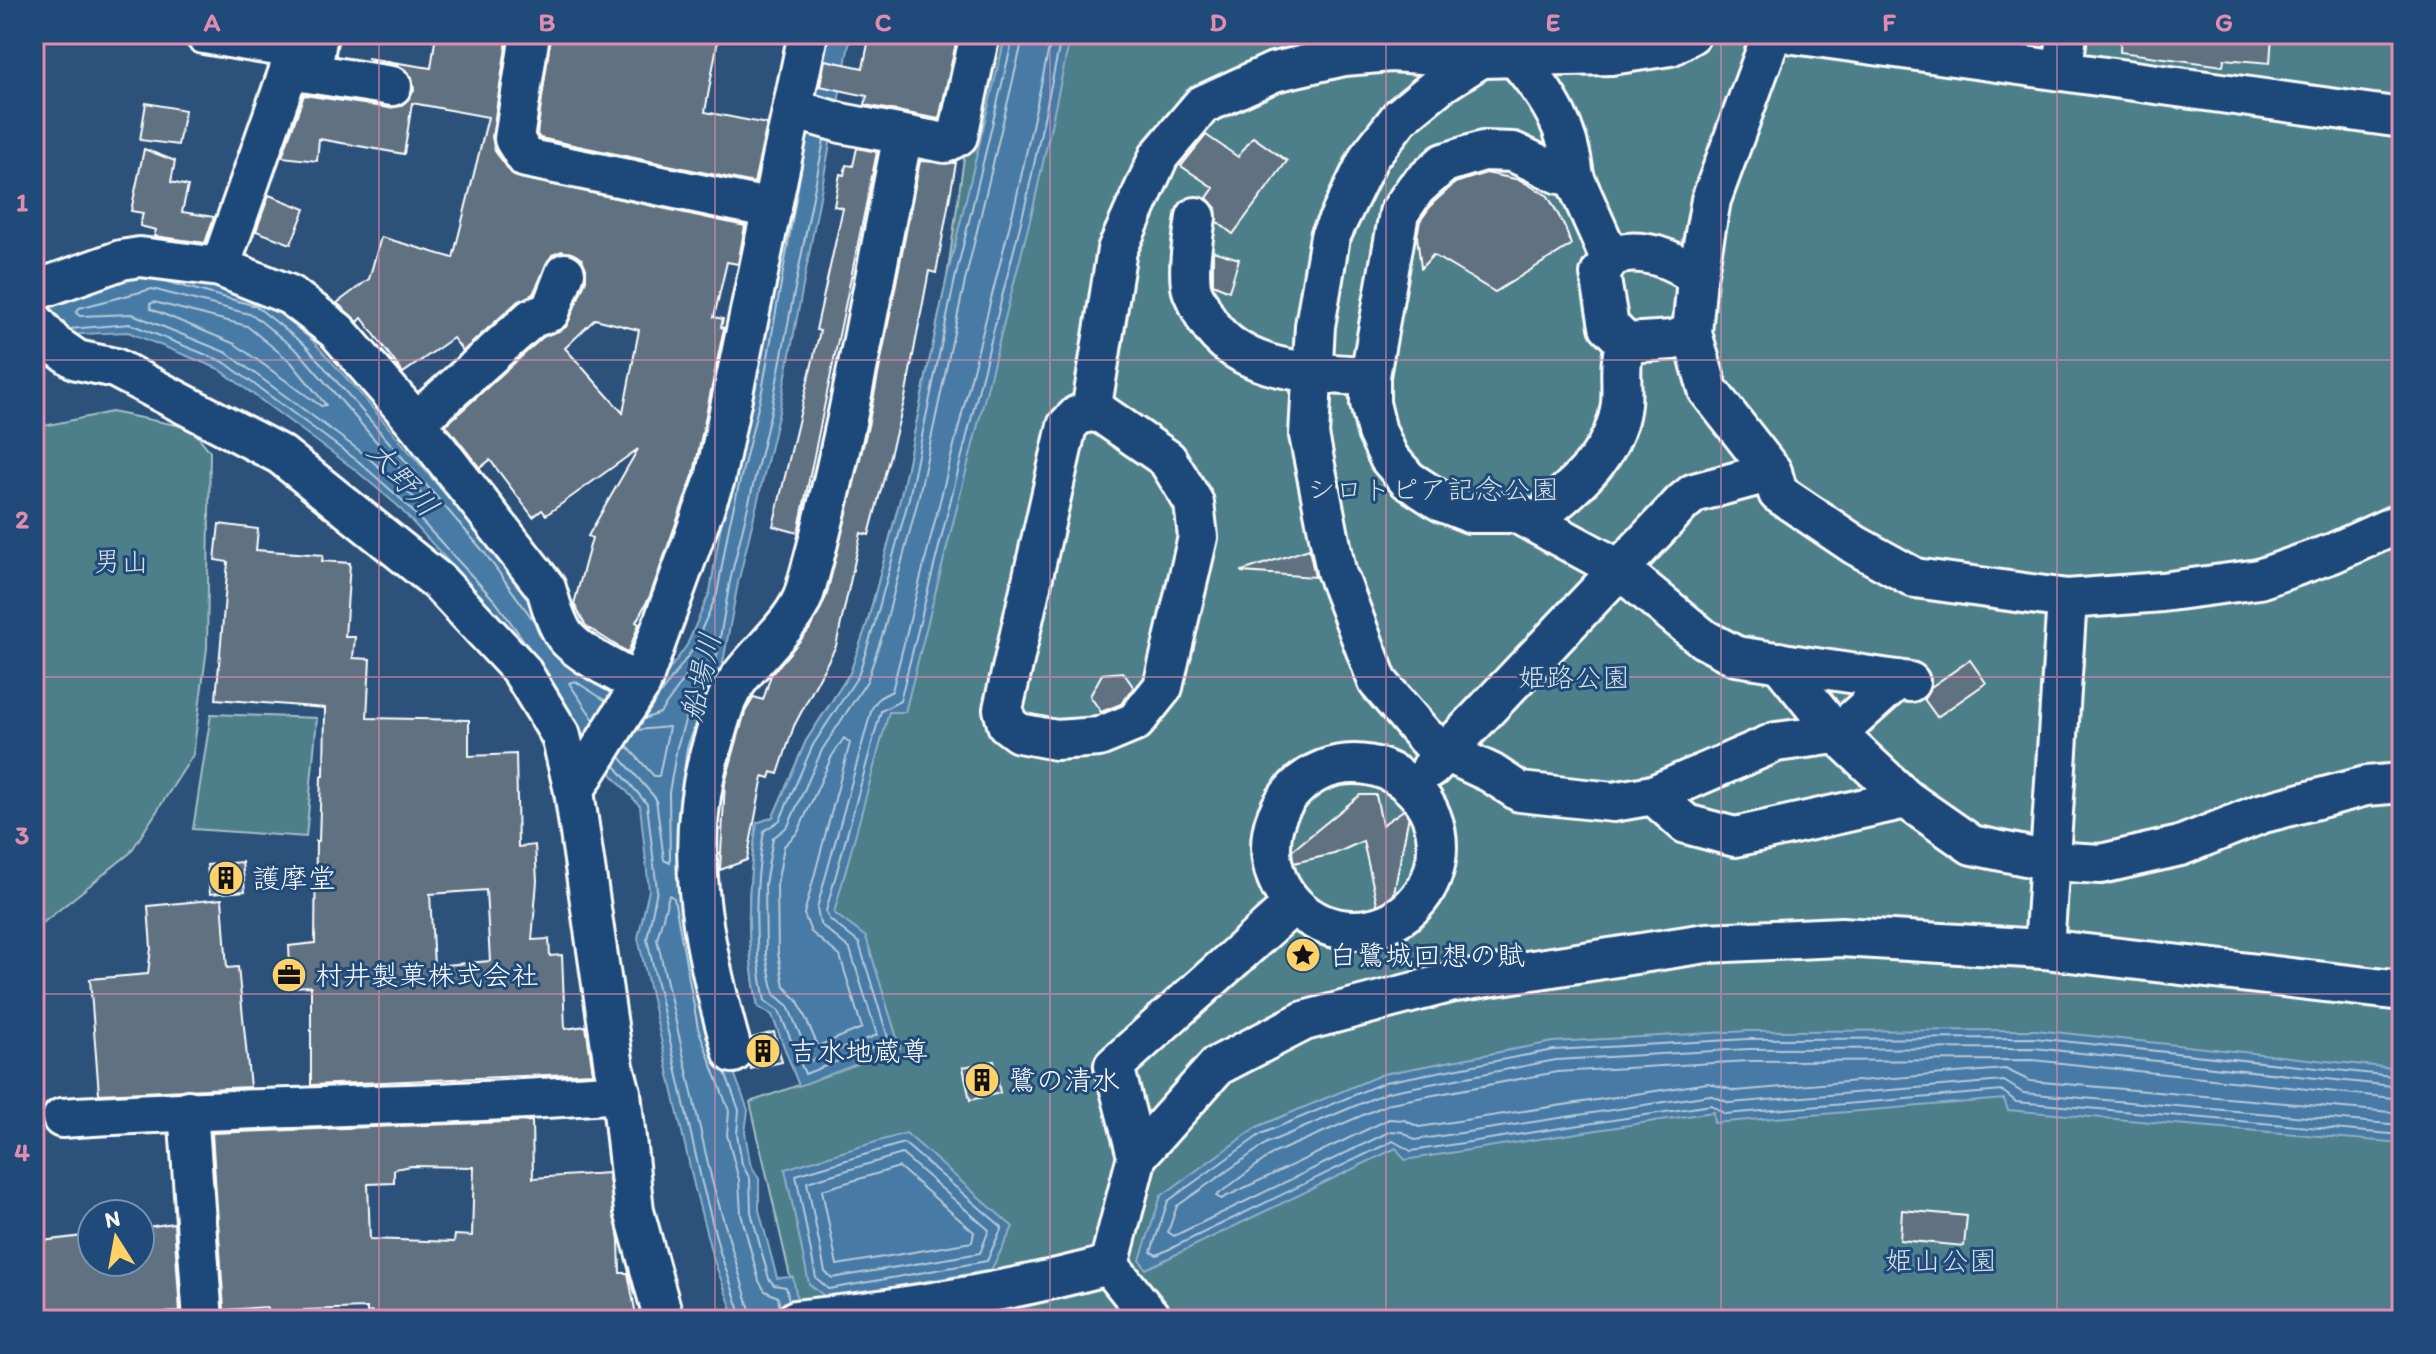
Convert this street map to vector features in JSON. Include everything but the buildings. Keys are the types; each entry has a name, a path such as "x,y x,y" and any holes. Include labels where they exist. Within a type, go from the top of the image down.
{"street":[{"path":"204,34 308,52 392,86"},
{"path":"530,34 514,139 526,158 772,209"},
{"path":"574,791 641,684 715,479 808,34"},
{"path":"793,109 841,123 945,143 958,136 980,34"},
{"path":"1091,412 1117,250 1159,156 1202,105 1274,72 1344,56 1391,52 1499,59 1611,55 1670,46 1691,34"},
{"path":"1772,34 1711,200 1697,278 1692,333 1708,390 1772,472 1778,493 1855,545 1915,578 2067,599 2162,592 2259,579 2333,553 2402,522"},
{"path":"1794,34 2402,118"},
{"path":"2063,71 2067,34"},
{"path":"220,267 308,52"},
{"path":"1499,59 1540,85 1563,123 1571,149 1574,177 1610,258"},
{"path":"1499,59 1439,85 1400,117 1369,157 1330,237 1315,326 1309,435 1338,575 1378,682 1425,737 1446,752 1491,773 1520,792 1613,802 1653,795 1776,742 1837,734 1903,681 1736,656 1704,639 1619,569 1516,513 1470,513 1442,502 1408,480 1389,458 1377,432 1370,403 1370,376 1399,213 1416,188 1444,163 1483,151 1513,152 1560,174 1574,177"},
{"path":"733,1053 711,975 704,935 695,848 701,781 730,692 804,596 840,446 903,135"},
{"path":"1196,217 1191,288 1214,334 1234,351 1268,364 1311,373 1370,376"},
{"path":"1692,333 1673,340 1626,343 1609,326 1600,274 1610,258 1624,251 1680,262 1697,278"},
{"path":"34,291 121,260 140,257 220,267 290,295 337,331 416,422 546,588 553,613 566,638 621,675 641,684"},
{"path":"416,422 532,318 550,312 565,273"},
{"path":"34,321 55,345 77,360 115,368 281,455 439,582 521,670 561,736 574,791 614,1067 621,1093 634,1211 664,1320"},
{"path":"1553,504 1580,483 1614,433 1621,405 1619,364 1626,343"},
{"path":"1091,412 1102,414 1167,459 1194,503 1198,537 1163,687 1135,722 1099,737 1056,740 1019,733 1007,724 1003,709 1067,426 1078,415 1091,412"},
{"path":"1414,787 1694,493 1772,472"},
{"path":"2044,949 2067,599"},
{"path":"1779,662 1837,734 1906,799 1972,845 2050,861 2101,864 2180,846 2290,806 2366,786 2402,783"},
{"path":"1367,763 1401,776 1414,787 1433,815 1439,848 1435,872 1425,892 1403,916 1370,929 1339,929 1318,923 1293,905 1275,876 1270,843 1276,815 1287,796 1308,776 1329,766 1367,763"},
{"path":"1653,795 1686,824 1735,837 1906,799"},
{"path":"1137,1156 1114,1066 1293,905"},
{"path":"1109,1265 1137,1156 1217,1066 1304,1021 1449,983 1706,943 1841,937 2044,949 2402,991"},
{"path":"48,1119 358,1104 471,1105 621,1093"},
{"path":"188,1110 203,1320"},
{"path":"796,1320 1033,1286 1109,1265"},
{"path":"1109,1265 1153,1320"}],"green space":[{"name":"姫路公園","path":"989,34 2402,34 2402,1320 800,1320 750,1102 799,1085 772,1015 758,1007 754,983 749,915 757,823 773,817 806,741 850,673 867,624 901,496 947,277 964,158"},
{"name":"男山","path":"111,412 191,428 210,451 207,648 193,755 130,853 34,930 34,428"},
{"path":"211,714 317,718 306,837 193,829"}],"water":[{"path":"820,34 851,34 779,412 738,583 722,668 695,750 716,1024 748,1110 745,1132 750,1163 759,1179 759,1210 777,1278 793,1277 801,1320 736,1320 712,1255 694,1185 638,938 649,890 640,806 605,767 490,607 397,505 353,468 219,369 128,332 81,334 34,346 34,301 151,270 261,299 312,340 358,391 490,547 570,657 647,701 687,645 710,592 721,524 755,390"},
{"path":"1006,34 1071,34 1034,204 905,712 889,712 834,913 866,937 900,1048 799,1086 772,1015 758,1007 754,983 749,915 757,823 773,817 806,741 850,673 867,624 901,496 947,277"},
{"path":"2035,1030 2402,1069 2402,1143 2008,1110 2004,1099 1714,1123 1713,1112 1405,1160 1396,1148 1146,1269 1140,1260 1161,1196 1257,1127 1383,1074 1553,1042 1748,1031"},
{"path":"906,1133 1013,1227 991,1270 827,1298 809,1284 785,1169"}],"place":[{"name":"護摩堂","path":"226,878"},
{"name":"白鷺城回想の賦","path":"1303,955"},
{"name":"村井製菓株式会社","path":"289,975"},
{"name":"吉水地蔵尊","path":"763,1051"},
{"name":"鷺の清水","path":"982,1080"}],"water label":[{"name":"大野川","path":"403,479"},
{"name":"船場川","path":"701,677"}],"park label":[{"name":"シロトピア記念公園","path":"1433,489"},
{"name":"姫山公園","path":"1941,1260"}]}
